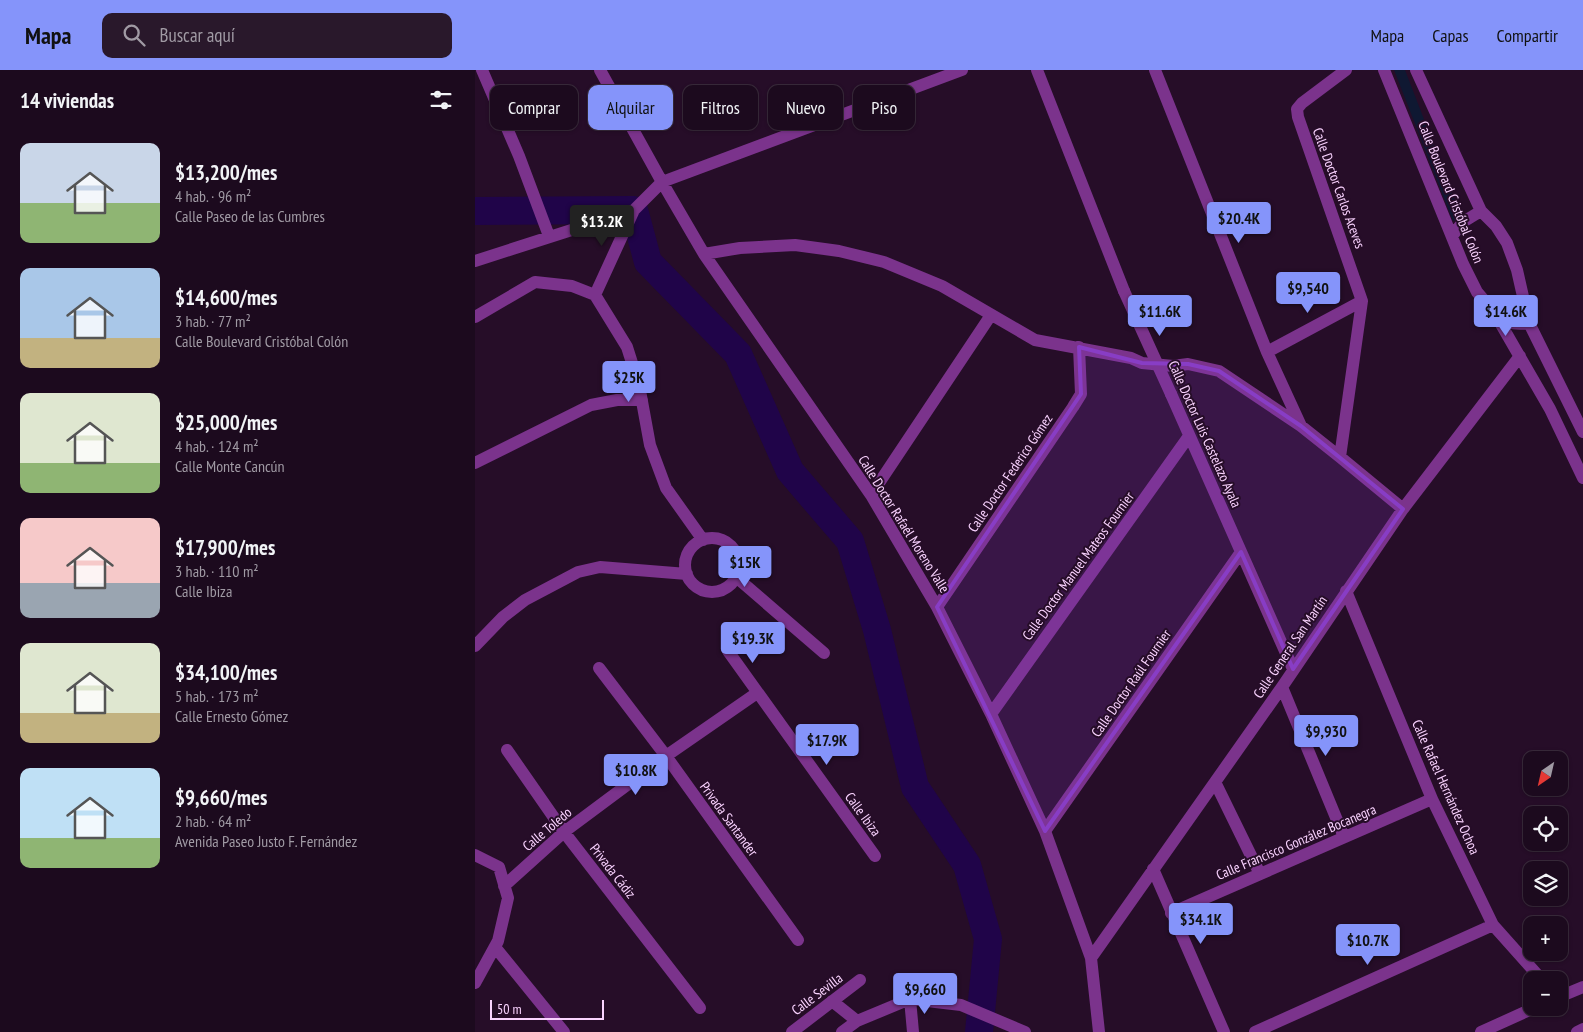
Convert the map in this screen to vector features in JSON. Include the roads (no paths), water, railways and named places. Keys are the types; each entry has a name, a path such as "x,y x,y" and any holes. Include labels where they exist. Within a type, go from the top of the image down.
{"street":[{"path":"482,70 519,156 549,236"},
{"name":"Calle Doctor Rafaél Moreno Valle","path":"600,70 704,254 871,495 937,607 991,714 1045,831 1091,958 1099,1032"},
{"path":"595,295 634,210 662,182 962,70"},
{"name":"Calle Doctor Luis Castelazo Ayala","path":"1037,70 1125,292 1293,669"},
{"path":"1155,70 1267,352 1301,426"},
{"name":"Calle Doctor Carlos Aceves","path":"1340,456 1362,301 1297,117 1297,110 1302,102 1345,70"},
{"name":"Calle Boulevard Cristóbal Colón","path":"1385,70 1452,236 1477,292 1494,312 1520,356 1550,409 1583,478"},
{"name":"Calle Boulevard Cristóbal Colón","path":"1416,70 1481,211 1496,226 1507,243 1517,270 1529,323 1583,432"},
{"path":"475,261 634,210"},
{"path":"1452,236 1463,222 1481,211"},
{"path":"704,254 740,248 795,245 839,251 884,262 942,286 1035,340 1131,358 1141,363 1173,366 1188,364 1219,371 1301,426 1403,509"},
{"path":"475,316 535,282 571,286 595,295 627,347 642,400 650,445 666,488 703,540"},
{"path":"1267,352 1362,301"},
{"path":"1494,312 1501,319 1509,323 1529,323"},
{"path":"871,495 991,315"},
{"name":"Calle Doctor Federico Gómez","path":"937,607 1081,394 1079,347"},
{"name":"Calle General San Martín","path":"1091,958 1282,687 1403,509 1520,356"},
{"path":"475,463 591,405 617,400 642,400"},
{"name":"Calle Doctor Manuel Mateos Fournier","path":"991,714 1189,436"},
{"path":"712,538 721,540 729,544 735,551 739,568 736,577 724,590 706,592 691,582 687,574 685,566 690,550 695,544 703,540 712,538"},
{"name":"Calle Doctor Raúl Fournier","path":"1045,831 1241,552"},
{"path":"475,646 503,617 525,600 577,572 600,567 687,574"},
{"path":"736,577 824,653"},
{"name":"Calle Rafael Hernández Ochoa","path":"1346,591 1432,800 1493,925 1533,971"},
{"name":"Calle Ibiza","path":"727,651 875,856"},
{"name":"Privada Santander","path":"599,668 666,756 798,940"},
{"path":"1282,687 1344,837"},
{"name":"Calle Toledo","path":"504,886 564,832 666,756 757,693"},
{"name":"Privada Cádiz","path":"507,750 564,832 699,1008"},
{"path":"1215,782 1260,874"},
{"name":"Calle Francisco González Bocanegra","path":"1171,913 1432,800"},
{"path":"475,855 499,867 508,898 498,941 475,983"},
{"path":"1153,869 1224,1032"},
{"path":"1255,1032 1493,925"},
{"path":"495,947 564,1032"},
{"name":"Calle Sevilla","path":"792,1032 860,980"},
{"path":"1568,993 1583,987"},
{"path":"910,1000 913,1032"},
{"path":"842,1032 857,1022 910,1000 961,1005 1022,1030"},
{"path":"832,1001 857,1022"},
{"path":"1481,1032 1523,1013"},
{"path":"1577,1032 1583,1029"}],"waterway":[{"path":"475,211 634,210 648,262 738,354 790,471 850,541 877,630 915,787 967,865 988,939 979,1032"}]}
